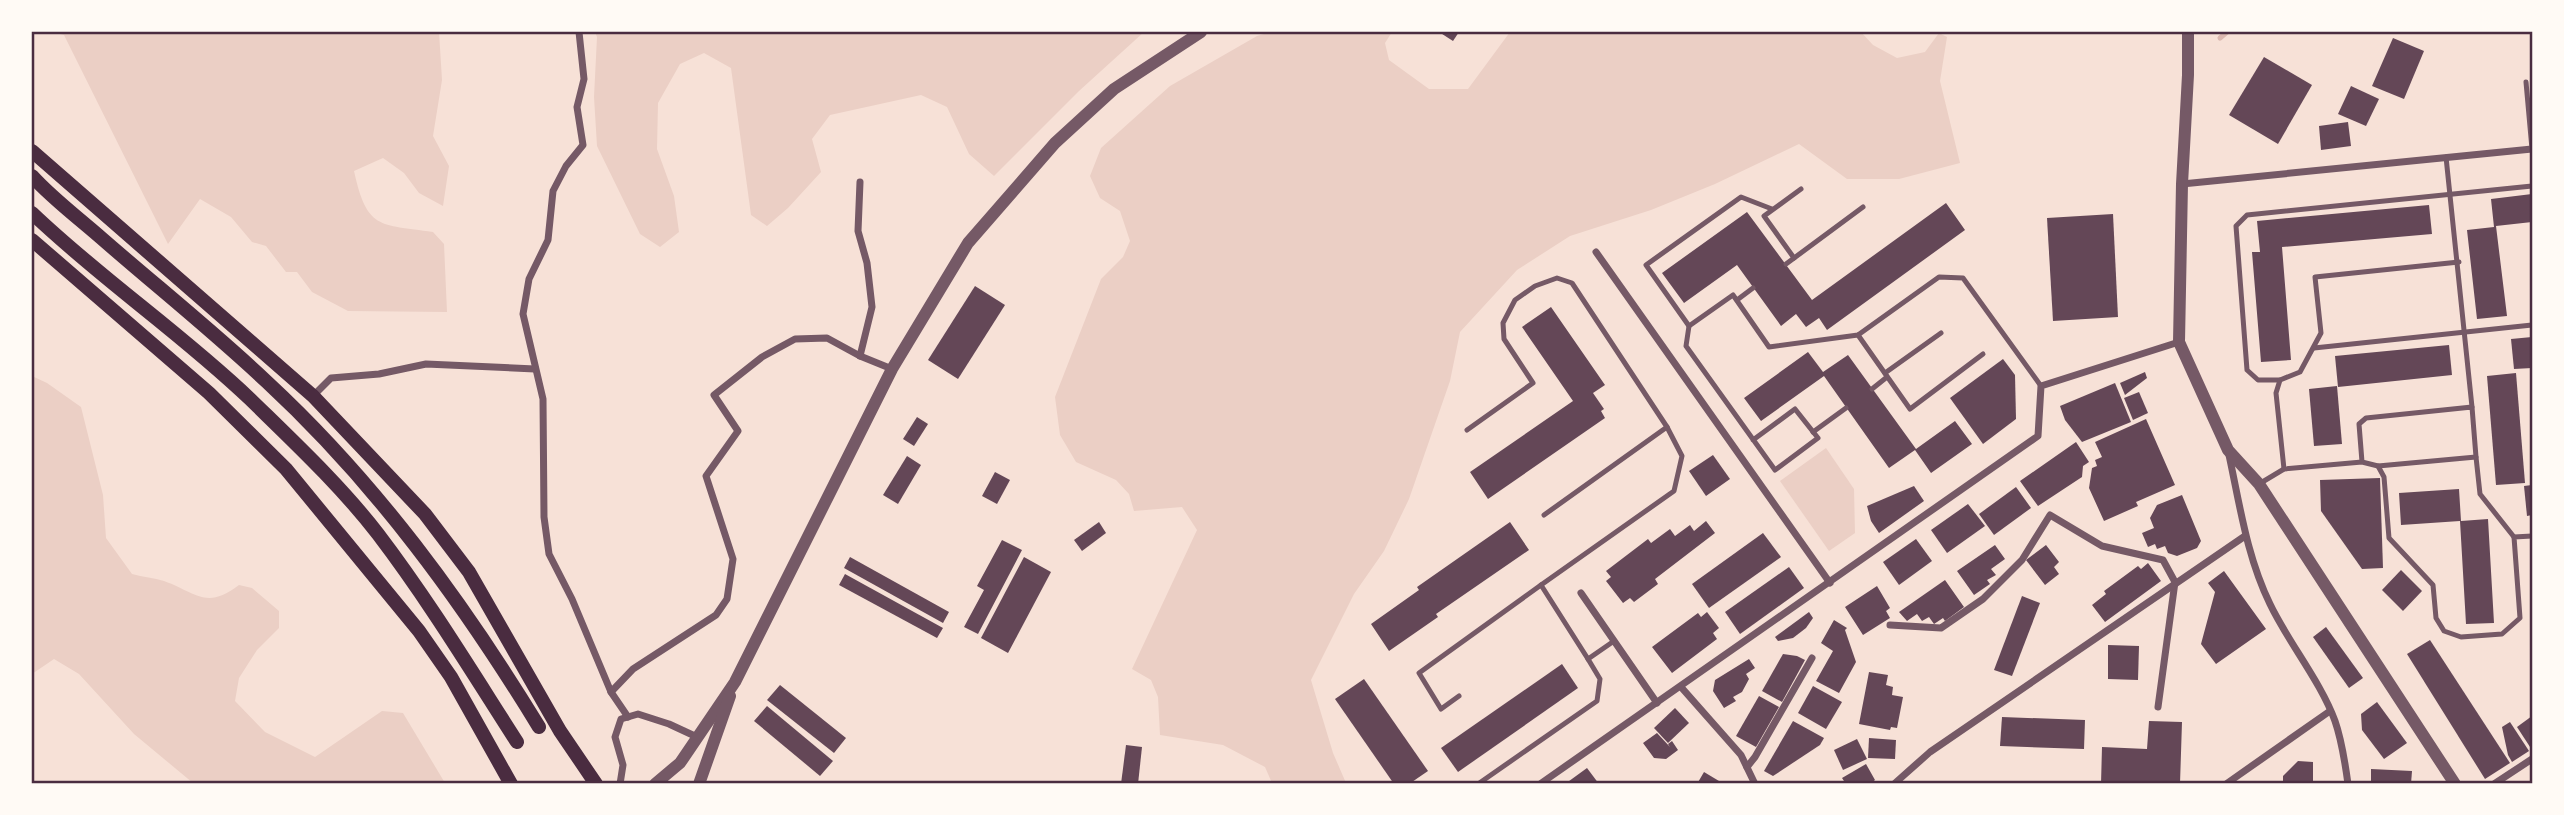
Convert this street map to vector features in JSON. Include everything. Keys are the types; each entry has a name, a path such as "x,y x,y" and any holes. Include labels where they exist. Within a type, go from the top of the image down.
{"main road":[{"path":"32,151 313,396 425,514 469,572 567,742 596,783"},
{"path":"32,176 266,381 356,472 399,522 448,588 496,656 540,727"},
{"path":"32,213 63,242 166,325 248,398 313,462 376,532 430,605 517,742"},
{"path":"32,240 209,393 286,470 419,631 451,677 511,783"}],"street":[{"path":"579,32 584,79 577,107 583,145 566,166 553,191 548,240 529,279 523,314 543,399 544,517 549,554 572,599 611,692 628,717"},
{"path":"655,783 680,763 734,682 892,369 968,243 1055,143 1114,89 1201,32"},
{"path":"2188,32 2179,342 2228,450 2245,536 2255,569 2271,606 2330,711 2344,754 2348,783"},
{"path":"2182,184 2532,149"},
{"path":"860,182 858,231 867,263 873,307 860,356"},
{"path":"1596,251 1830,583"},
{"path":"611,692 633,669 716,615 727,599 733,559 706,476 738,431 714,395 762,357 795,339 827,338 892,369"},
{"path":"1540,783 2038,436 2041,386 2179,342"},
{"path":"313,396 331,378 379,374 426,364 535,369"},
{"path":"2228,450 2259,484 2455,783"},
{"path":"1890,625 1941,628 1983,599 2022,560 2050,515 2102,546 2163,560 2175,582 2158,707"},
{"path":"1894,783 1930,752 2245,536"},
{"path":"1581,593 1657,703"},
{"path":"1747,767 1812,658"},
{"path":"699,783 734,682"},
{"path":"1681,687 1741,755 1755,783"},
{"path":"2226,783 2330,711"},
{"path":"620,783 623,765 615,737 621,719 638,715 669,724 697,737"},
{"path":"2494,783 2532,759"}],"lane":[{"path":"2526,82 2532,149"},
{"path":"2378,466 2384,477 2389,538 2433,585 2436,618 2444,631 2460,637 2502,634 2520,618 2514,537 2480,494 2459,262 2446,157"},
{"path":"2459,262 2315,277 2321,333 2300,372 2280,380 2258,380 2247,370 2236,226 2247,215 2532,186"},
{"path":"1794,258 1763,215 1801,189"},
{"path":"1753,440 1796,409 1818,438 1775,470 1753,440 1686,346 1689,326 1646,265 1741,197 1772,209"},
{"path":"1786,264 1863,207"},
{"path":"1689,326 1733,295 1769,346 1857,335 1939,277 1963,278 2041,386"},
{"path":"1459,696 1441,709 1419,673 1674,491 1682,456 1667,427 1572,283 1557,278 1535,286 1515,300 1503,323 1504,339 1533,383 1467,430"},
{"path":"1737,300 1753,288"},
{"path":"2314,348 2532,325"},
{"path":"1872,389 1941,333"},
{"path":"1857,335 1910,409 1983,354"},
{"path":"2280,380 2276,393 2284,469"},
{"path":"2362,463 2359,424 2366,418 2472,407"},
{"path":"1813,432 1846,408"},
{"path":"1544,515 1667,427"},
{"path":"2259,484 2284,469 2362,463 2378,466 2476,457"},
{"path":"2514,537 2532,536"},
{"path":"1478,783 1597,701 1600,679 1541,585"},
{"path":"1588,659 1614,641"}],"shaded area":[{"path":"53,32 439,32 442,80 433,136 449,166 443,206 419,193 404,173 383,158 354,171 364,204 378,221 433,232 444,244 447,312 348,311 312,292 297,272 286,272 266,246 252,242 231,217 200,199 168,244 64,35"},
{"path":"595,32 1144,32 1079,91 994,176 969,154 947,107 921,95 830,115 812,139 821,172 788,208 767,226 751,215 731,68 704,53 680,64 658,103 657,149 674,196 679,232 660,247 640,234 597,146 594,97"},
{"path":"1271,32 1392,32 1385,43 1389,60 1429,89 1468,89 1510,32 1861,32 1873,45 1897,58 1925,52 1939,33 1947,37 1940,81 1960,163 1899,179 1847,179 1799,144 1715,184 1651,210 1570,236 1517,270 1460,332 1450,381 1409,499 1384,551 1354,594 1311,680 1333,753 1346,783 1272,783 1265,767 1223,745 1160,735 1158,697 1151,680 1132,669 1197,530 1182,507 1134,511 1129,494 1116,480 1076,462 1060,435 1055,397 1101,279 1123,257 1130,241 1120,211 1100,198 1090,176 1101,148 1170,86 1257,36"},
{"path":"32,376 47,383 81,407 103,495 106,538 132,574 164,581 209,598 218,597 239,585 252,588 279,611 279,628 257,650 239,678 235,701 265,732 315,757 382,711 403,713 445,783 193,783 134,734 79,674 54,659 32,674"},
{"path":"1826,448 1854,489 1855,533 1829,551 1780,481"}],"building":[{"path":"1439,32 1459,32 1453,41"},
{"path":"2393,38 2424,51 2404,99 2372,86"},
{"path":"2264,57 2312,85 2278,144 2229,115"},
{"path":"2351,86 2379,99 2366,126 2338,114"},
{"path":"2348,122 2351,146 2321,150 2319,126"},
{"path":"2532,194 2532,222 2496,226 2507,316 2477,319 2467,230 2494,227 2491,199"},
{"path":"1946,203 1965,230 1827,330 1819,318 1806,327 1796,314 1781,326 1737,265 1684,303 1662,273 1747,212 1812,300"},
{"path":"2429,205 2432,234 2282,247 2291,360 2261,362 2252,252 2260,252 2257,221"},
{"path":"2113,214 2118,317 2053,321 2047,218"},
{"path":"975,286 1005,305 958,379 928,360"},
{"path":"1551,307 1605,385 1593,393 1604,409 1601,411 1605,418 1488,499 1470,472 1573,401 1522,327"},
{"path":"2532,337 2532,368 2514,369 2511,339"},
{"path":"2449,345 2452,375 2338,387 2335,356"},
{"path":"1808,352 1823,372 1848,355 1916,449 1955,421 1972,444 1931,473 1915,450 1889,468 1824,376 1761,421 1744,398"},
{"path":"2003,359 2015,375 2016,419 1983,444 1950,398"},
{"path":"2145,372 2147,378 2125,395 2120,383"},
{"path":"2516,373 2525,483 2496,485 2487,376"},
{"path":"2115,383 2131,422 2082,442 2065,420 2060,406"},
{"path":"2337,386 2342,444 2314,446 2309,389"},
{"path":"2139,392 2148,413 2133,420 2124,398"},
{"path":"917,417 928,424 914,446 903,439"},
{"path":"2146,419 2175,485 2136,502 2138,506 2104,521 2089,488 2092,468 2097,466 2095,460 2102,457 2095,442"},
{"path":"2076,442 2089,462 2083,466 2082,477 2038,506 2020,481"},
{"path":"1713,455 1730,479 1706,496 1689,471"},
{"path":"907,456 921,465 898,504 883,495"},
{"path":"995,472 1010,480 997,504 982,496"},
{"path":"2380,478 2383,568 2362,569 2321,511 2320,480"},
{"path":"2532,485 2532,515 2527,516 2524,486"},
{"path":"1914,486 1924,501 1879,533 1871,521 1867,506"},
{"path":"2016,487 2031,508 1994,535 1979,514"},
{"path":"2459,489 2461,521 2488,519 2494,623 2466,624 2460,521 2401,525 2399,493"},
{"path":"2182,495 2201,541 2197,548 2177,556 2168,553 2165,546 2157,549 2155,544 2148,547 2142,533 2154,528 2150,518 2157,505"},
{"path":"1968,504 1985,526 1947,553 1931,530"},
{"path":"1706,521 1715,533 1655,579 1658,584 1634,602 1630,598 1623,603 1606,581 1611,577 1606,571 1648,539 1651,543 1670,529 1675,536 1690,525 1694,531"},
{"path":"1099,522 1106,533 1082,551 1074,540"},
{"path":"1510,522 1529,550 1436,614 1438,617 1389,651 1371,624 1419,590 1417,587"},
{"path":"1763,533 1781,557 1709,608 1692,584"},
{"path":"1916,539 1932,561 1899,585 1883,562"},
{"path":"1002,540 1022,550 978,634 964,627 984,590 977,586"},
{"path":"1995,545 2005,559 1991,569 1996,575 1987,580 1990,584 1974,595 1957,571"},
{"path":"2046,545 2059,562 2054,567 2059,574 2045,585 2026,560"},
{"path":"850,557 949,612 943,623 844,568"},
{"path":"1024,557 1051,572 1008,653 981,638"},
{"path":"2148,563 2161,581 2105,622 2092,605 2106,594 2104,591 2138,566 2141,569"},
{"path":"1789,567 1804,588 1740,634 1725,612"},
{"path":"2401,570 2422,591 2403,611 2382,590"},
{"path":"2224,571 2266,629 2216,664 2201,644 2215,592 2208,583"},
{"path":"845,574 943,628 937,638 839,585"},
{"path":"1945,580 1964,607 1945,621 1943,618 1934,624 1929,617 1922,621 1917,614 1907,621 1899,612"},
{"path":"1877,586 1890,608 1886,611 1890,618 1863,635 1845,607"},
{"path":"2022,596 2040,603 2012,676 1994,670"},
{"path":"1707,612 1719,628 1713,633 1717,639 1672,673 1652,647 1698,613 1701,617"},
{"path":"1809,612 1813,618 1806,628 1793,638 1778,641 1775,637"},
{"path":"1834,620 1847,628 1845,630 1856,662 1839,693 1816,681 1833,651 1821,643"},
{"path":"2326,627 2363,678 2349,688 2313,637"},
{"path":"2430,640 2510,763 2485,779 2407,654"},
{"path":"2108,645 2139,646 2138,680 2108,679"},
{"path":"1783,654 1805,660 1782,702 1762,691"},
{"path":"1749,659 1755,668 1746,674 1749,679 1742,692 1733,697 1736,701 1724,708 1713,691 1715,680"},
{"path":"1562,664 1578,688 1458,772 1441,748"},
{"path":"1869,672 1888,675 1886,685 1893,687 1892,695 1903,697 1897,728 1891,727 1890,730 1859,724"},
{"path":"1364,679 1428,771 1409,784 1394,784 1335,699"},
{"path":"780,685 846,738 834,753 767,700"},
{"path":"1813,686 1842,702 1826,729 1798,713"},
{"path":"1759,696 1779,707 1756,747 1736,736"},
{"path":"2377,702 2407,743 2384,759 2362,730 2361,714"},
{"path":"767,706 833,761 820,776 754,721"},
{"path":"1675,708 1689,723 1668,743 1654,728"},
{"path":"2532,716 2532,750 2517,727"},
{"path":"2002,717 2085,720 2084,749 2000,746"},
{"path":"1793,721 1824,738 1820,745 1773,776 1764,771"},
{"path":"2149,721 2182,722 2180,784 2101,784 2102,747 2147,749"},
{"path":"2510,722 2529,751 2512,762 2502,727"},
{"path":"1657,733 1670,747 1668,744 1672,741 1678,750 1666,759 1654,758 1643,743"},
{"path":"1869,738 1896,740 1895,759 1868,758"},
{"path":"1857,739 1867,759 1843,770 1834,750"},
{"path":"1126,745 1142,747 1138,784 1121,784"},
{"path":"2298,761 2313,762 2313,784 2283,784 2283,776"},
{"path":"1866,764 1875,780 1870,784 1846,784 1842,778"},
{"path":"1587,768 1599,784 1565,784"},
{"path":"2371,769 2412,771 2411,784 2371,784"},
{"path":"1704,772 1724,784 1697,784"}],"waterway":[{"path":"2220,38 2227,32"}]}
